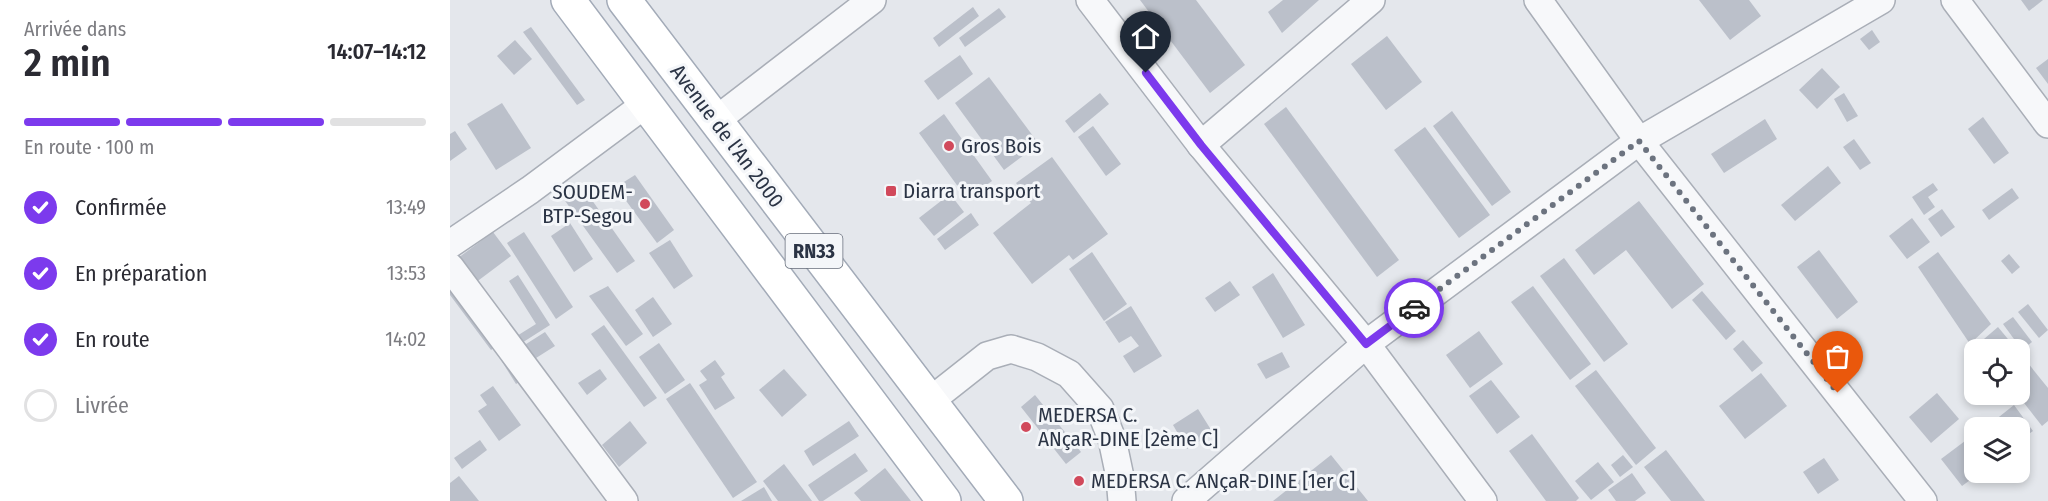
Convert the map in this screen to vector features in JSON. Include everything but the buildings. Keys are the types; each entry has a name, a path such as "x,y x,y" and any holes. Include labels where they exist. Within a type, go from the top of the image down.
{"main road":[{"name":"RN33","path":"568,0 944,501"},
{"name":"Avenue de l'An 2000","path":"624,0 1006,501"}],"street":[{"path":"715,121 872,0"},
{"path":"1090,0 1201,145 1366,344 1483,501"},
{"path":"1201,145 1371,0"},
{"path":"1538,0 1639,141 1923,501"},
{"path":"1186,501 1366,344 1639,141 1881,0"},
{"path":"1955,0 2048,124"},
{"path":"450,244 530,190 647,104"},
{"path":"450,267 624,501"},
{"path":"930,401 987,356 1011,349 1037,357 1069,374 1100,409 1112,439 1120,477 1122,501"}],"way so far":[{"path":"1414,308 1639,141 1838,393"}],"place":[{"name":"Gros Bois","path":"949,146"},
{"name":"Diarra transport","path":"891,191"},
{"name":"SOUDEM- BTP-Segou","path":"645,204"},
{"name":"MEDERSA C. ANçaR-DINE [2ème C]","path":"1026,427"},
{"name":"MEDERSA C. ANçaR-DINE [1er C]","path":"1079,481"}],"route":[{"path":"1146,73 1201,145 1366,344 1414,308"}]}
